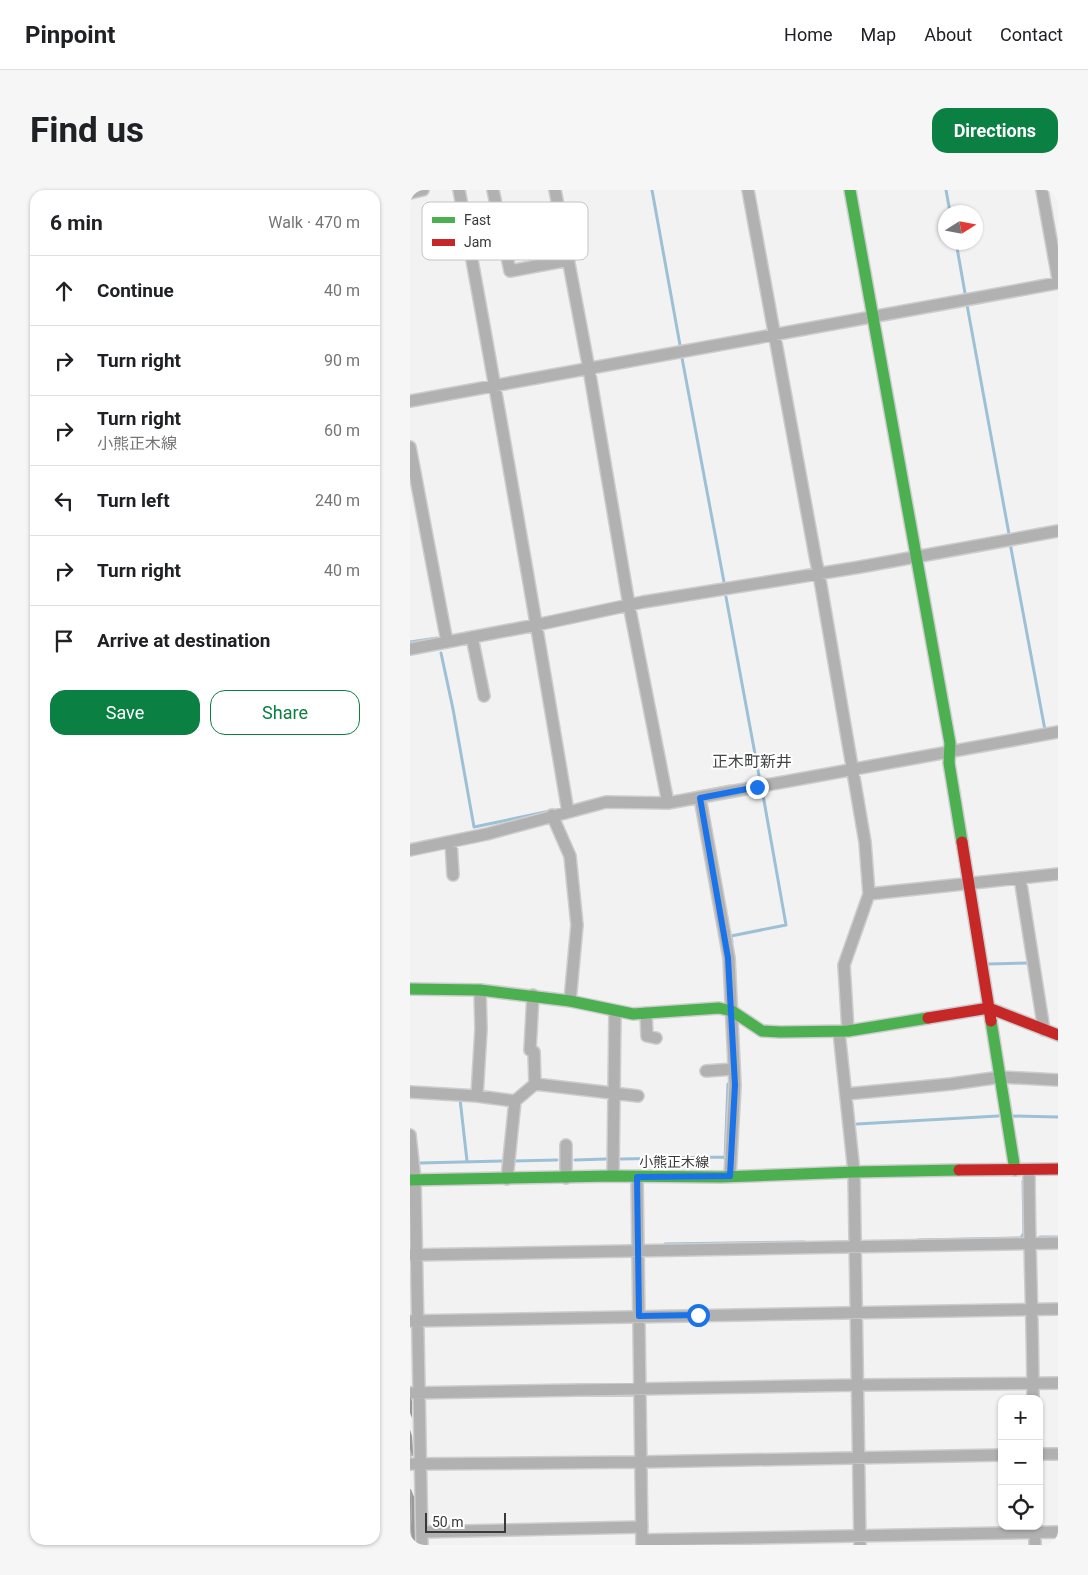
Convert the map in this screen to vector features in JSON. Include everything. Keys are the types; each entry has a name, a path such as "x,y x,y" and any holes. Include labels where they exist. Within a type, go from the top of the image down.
{"street":[{"path":"410,193 422,190"},
{"path":"748,190 819,574 865,842 869,894 844,966 846,1094 854,1172 860,1540"},
{"path":"850,190 950,743 949,763 1015,1170"},
{"path":"1042,190 1058,279"},
{"path":"472,260 535,609 536,626 568,812"},
{"path":"508,260 510,271 569,260 629,605 668,803"},
{"path":"410,401 1058,283"},
{"path":"410,447 447,642"},
{"path":"410,649 536,626 629,605 819,574 1058,531"},
{"path":"472,637 484,696"},
{"path":"410,850 487,834 606,802 668,803 1058,732"},
{"path":"700,798 728,958 734,1069 730,1176"},
{"path":"552,815 570,856 577,925 570,1001"},
{"path":"451,842 452,875"},
{"path":"869,894 1058,874"},
{"path":"1020,878 1044,1030"},
{"path":"410,989 480,990 570,1001 633,1014 718,1008 732,1011 762,1031 844,1032 989,1008 1058,1034"},
{"path":"477,1096 481,1028 480,990"},
{"path":"533,996 530,1050 534,1052 535,1084"},
{"path":"613,1176 615,1011"},
{"path":"646,1013 647,1036 656,1038"},
{"path":"706,1071 734,1069"},
{"path":"846,1094 951,1084 1001,1077 1058,1080"},
{"path":"535,1084 574,1095 615,1093 638,1096"},
{"path":"507,1179 515,1101 535,1084"},
{"path":"410,1092 477,1096 515,1101"},
{"path":"410,1135 413,1180 416,1464 422,1545"},
{"path":"566,1144 566,1178"},
{"name":"小熊正木線","path":"413,1180 1058,1169"},
{"path":"1029,1170 1033,1395"},
{"path":"637,1177 642,1543 860,1540 1019,1530"},
{"path":"413,1255 1058,1243"},
{"path":"414,1321 1058,1309"},
{"path":"415,1393 858,1384 1058,1383"},
{"path":"416,1464 641,1462 998,1454"},
{"path":"1043,1454 1058,1454"},
{"path":"422,1532 642,1527"},
{"path":"1035,1530 1035,1545"},
{"path":"1043,1530 1058,1532"}],"building":[{"path":"410,1489 412,1540 412,1545 410,1545"}],"waterway":[{"path":"652,190 680,345"},
{"path":"946,190 949,205"},
{"path":"957,250 965,293"},
{"path":"967,305 1009,534"},
{"path":"682,358 724,582"},
{"path":"1010,543 1045,730"},
{"path":"726,597 760,781"},
{"path":"410,642 437,638"},
{"path":"441,653 474,827 550,811"},
{"path":"694,793 730,786"},
{"path":"732,942 731,936 786,925 763,795"},
{"path":"988,964 1029,963"},
{"path":"725,1159 728,1084"},
{"path":"460,1099 467,1161"},
{"path":"857,1124 998,1116"},
{"path":"1012,1116 1058,1117"},
{"path":"621,1159 725,1157"},
{"path":"575,1160 606,1159"},
{"path":"513,1161 557,1160"},
{"path":"420,1163 502,1161"},
{"path":"918,1240 1021,1238 1024,1233 1023,1181"},
{"path":"1040,1237 1058,1237"},
{"path":"665,1244 804,1242"}],"traffic: fast":[{"path":"850,190 950,743 949,763 962,842"},
{"path":"410,989 480,990 570,1001 633,1014 719,1008 732,1011 762,1031 848,1031 928,1018"},
{"path":"991,1021 1015,1170"},
{"path":"410,1180 613,1176 721,1177 959,1170"}],"traffic: jam":[{"path":"962,842 991,1021"},
{"path":"928,1018 989,1008 1058,1035"},
{"path":"959,1170 1058,1169"}],"district":[{"name":"正木町新井","path":"752,761"}],"route":[{"path":"698,1315 639,1316 637,1177 730,1176 735,1085 728,958 700,798 757,787"}]}
